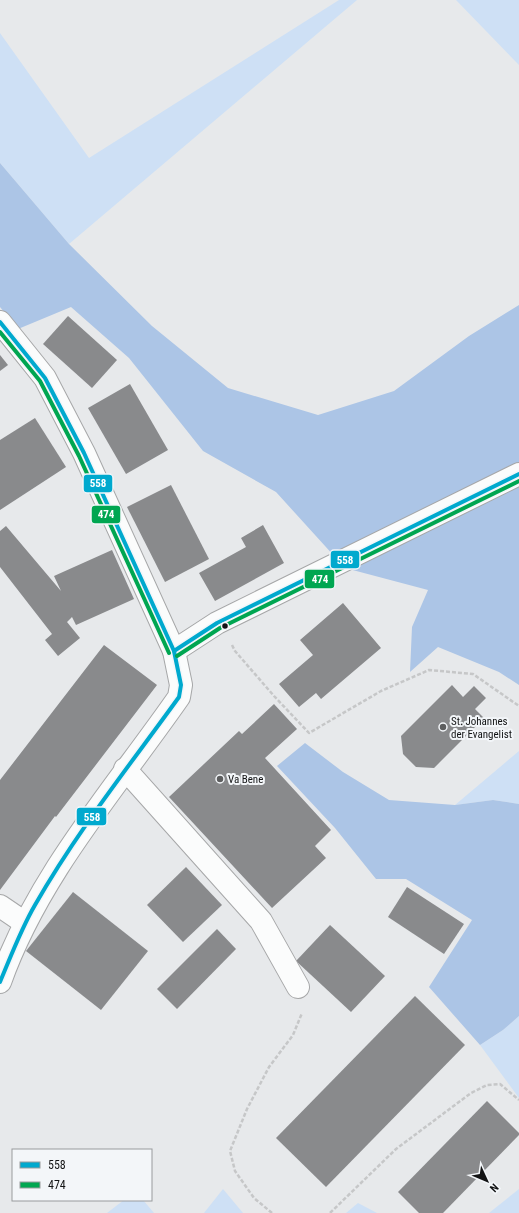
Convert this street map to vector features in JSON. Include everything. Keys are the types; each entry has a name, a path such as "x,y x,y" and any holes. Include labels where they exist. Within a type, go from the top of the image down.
{"street":[{"path":"0,322 45,378 84,453 174,651 181,685 179,697 125,769 58,866 25,923 0,982"},
{"path":"174,651 221,621 519,474"},
{"path":"125,769 261,921 298,987"},
{"path":"0,906 25,923"}],"path":[{"path":"221,621 235,651 309,733 381,691 428,670 473,674 519,706"},
{"path":"272,1213 254,1198 235,1171 230,1151 247,1109 269,1067 293,1035 302,1012 298,987"},
{"path":"330,1213 396,1149 471,1093 487,1085 500,1084 519,1100"}],"shaded area":[{"path":"339,0 357,0 69,244 0,163 0,33 89,158"},
{"path":"456,0 519,0 519,65"},
{"path":"0,163 69,244 152,326 228,388 318,415 394,391 469,336 519,305 519,685 499,672 438,647 410,672 412,627 428,590 345,568 276,492 203,451 129,358 71,307 18,329 0,307"},
{"path":"305,743 343,772 389,800 455,805 493,800 519,804 519,1016 503,1030 480,1045 429,987 472,920 406,879 376,879 335,828 277,766"},
{"path":"519,751 519,804 493,800 455,805"},
{"path":"519,1016 519,1098 480,1045 503,1030"},
{"path":"223,1189 243,1213 204,1213"},
{"path":"519,1189 519,1213 489,1213"},
{"path":"123,1201 144,1201 154,1213 107,1213"},
{"path":"358,1203 377,1213 346,1213"}],"building":[{"path":"68,316 117,360 92,388 43,344"},
{"path":"0,355 8,365 0,371"},
{"path":"130,384 168,450 126,474 88,408"},
{"path":"35,418 66,467 0,510 0,440"},
{"path":"171,485 209,559 165,582 127,507"},
{"path":"263,525 284,563 215,601 199,573 246,547 241,538"},
{"path":"6,526 61,591 54,576 112,550 134,599 76,625 72,617 67,622 80,638 58,656 45,640 52,634 0,567 0,531"},
{"path":"343,603 381,648 321,699 316,693 299,707 279,684 313,655 300,640"},
{"path":"104,645 157,685 56,817 55,816 0,890 0,780"},
{"name":"St. Johannes der Evangelist","path":"452,685 463,697 474,686 486,698 475,709 484,718 434,768 416,767 403,754 401,736"},
{"path":"274,704 297,729 265,758 331,830 315,846 326,858 272,908 169,797 239,731 242,734"},
{"path":"186,867 222,905 183,942 147,905"},
{"path":"407,887 464,924 444,954 388,917"},
{"path":"73,892 148,951 101,1010 26,951"},
{"path":"330,925 385,976 351,1012 296,961"},
{"path":"217,929 236,949 177,1009 157,989"},
{"path":"415,996 465,1045 326,1187 276,1138"},
{"path":"487,1101 519,1133 519,1135 443,1213 419,1213 398,1192"}],"transit line":[{"name":"558","path":"0,322 45,378 84,453 174,651 181,685 179,697 104,799 51,878 25,924 0,982"},
{"name":"474","path":"0,332 40,381 79,456 169,653"},
{"name":"558","path":"174,651 217,623 519,474"},
{"name":"474","path":"177,656 220,628 519,481"}],"place":[{"name":"St. Johannes der Evangelist","path":"443,727"},
{"name":"Va Bene","path":"220,779"}]}
